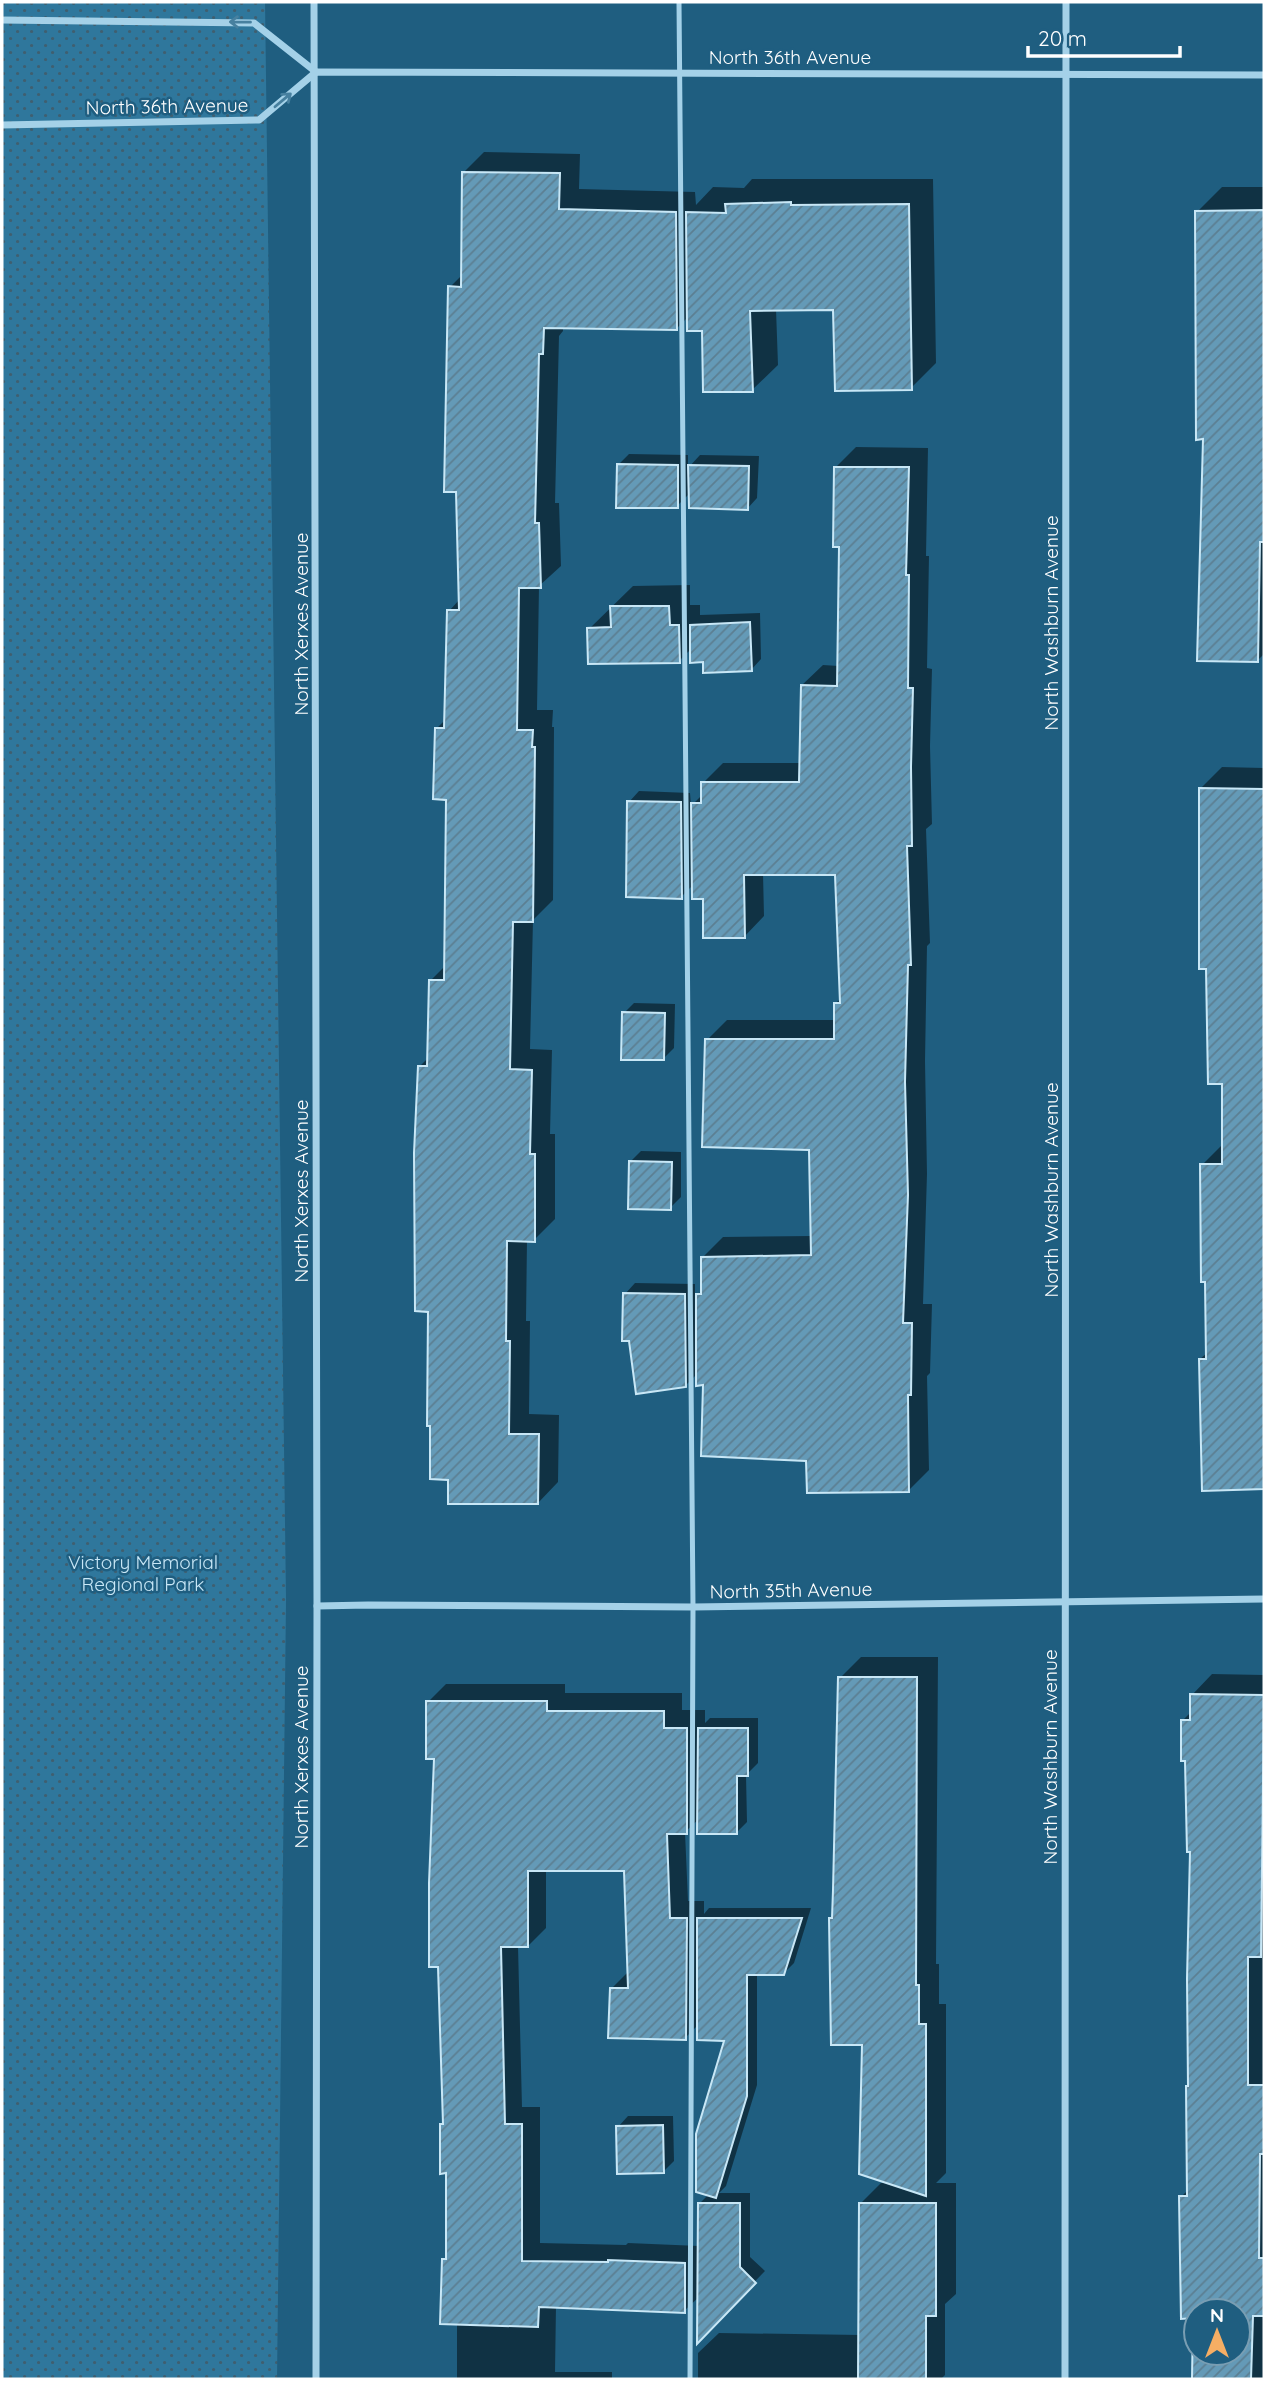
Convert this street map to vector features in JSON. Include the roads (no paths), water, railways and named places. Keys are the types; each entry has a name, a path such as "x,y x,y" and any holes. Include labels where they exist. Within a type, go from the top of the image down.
{"street":[{"name":"North Xerxes Avenue","path":"314,2 316,2379"},
{"name":"North Washburn Avenue","path":"1065,2379 1066,2"},
{"path":"2,20 254,23 316,72"},
{"name":"North 36th Avenue","path":"2,125 259,120 316,72 1264,75"},
{"name":"North 35th Avenue","path":"317,1606 693,1607 1264,1599"}],"lane":[{"path":"679,2 693,1607 690,2379"}],"park label":[{"name":"Victory Memorial Regional Park","path":"143,1573"}]}
